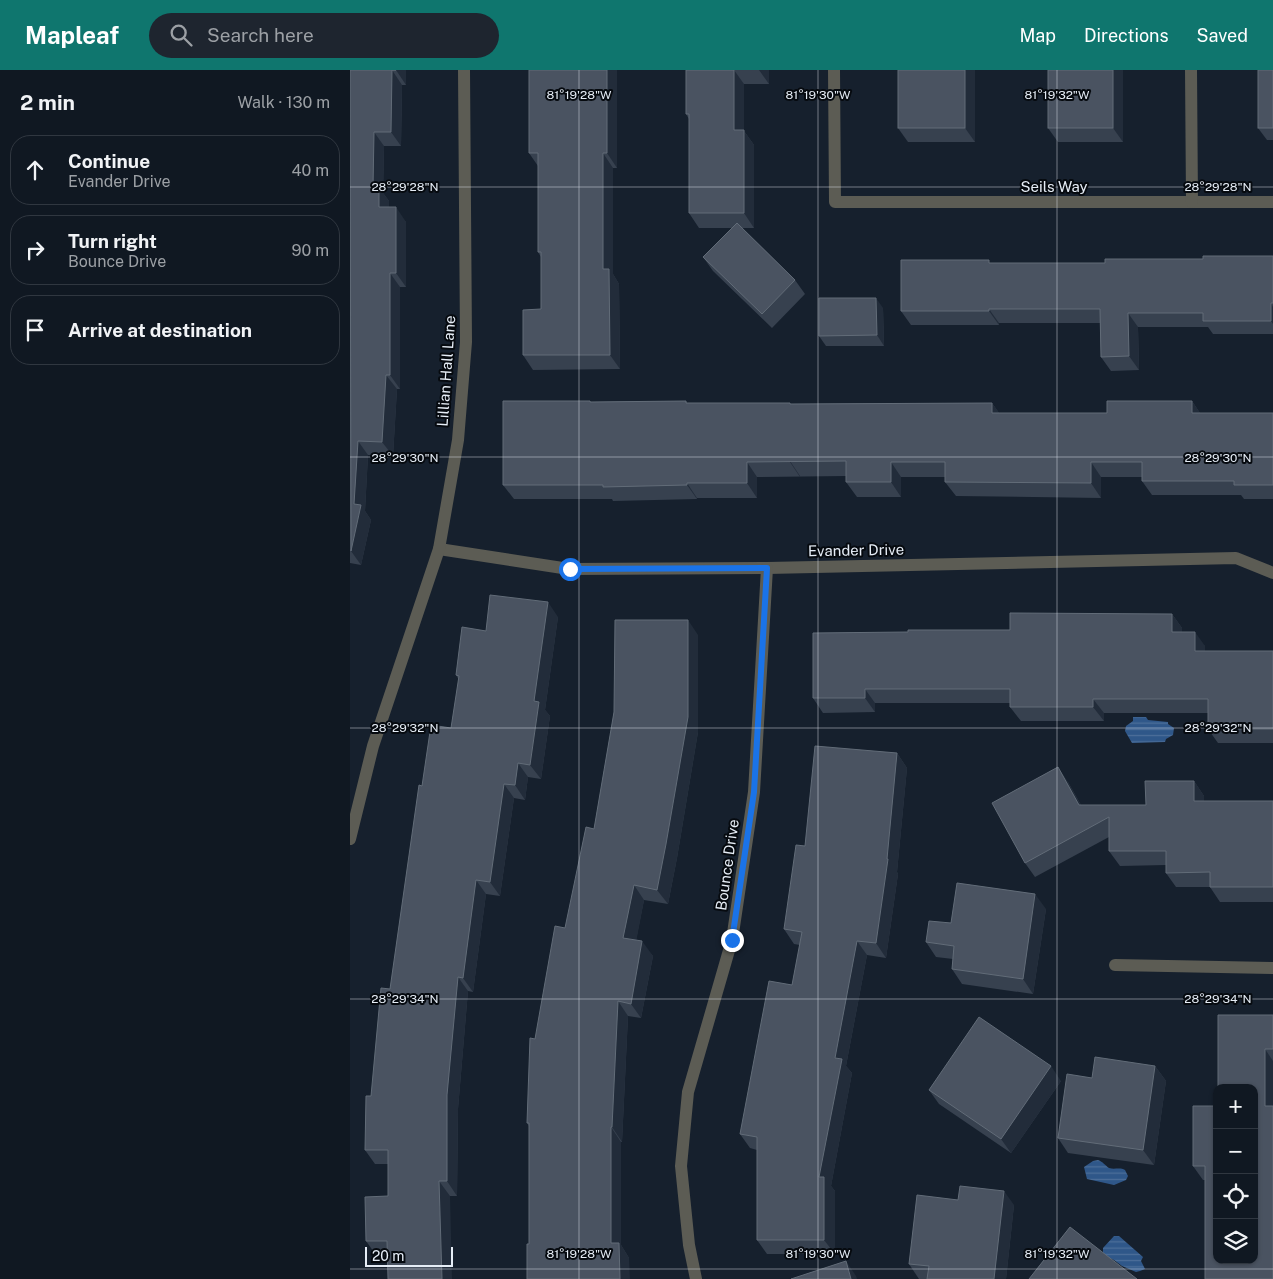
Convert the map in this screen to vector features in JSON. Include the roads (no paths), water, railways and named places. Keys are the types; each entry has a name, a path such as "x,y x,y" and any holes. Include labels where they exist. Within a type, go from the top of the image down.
{"street":[{"name":"Lillian Hall Lane","path":"350,839 373,746 439,549 458,440 466,342 464,70"},
{"name":"Seils Way","path":"834,70 835,202 1273,202"},
{"path":"1191,70 1192,202"},
{"name":"Evander Drive","path":"439,549 570,569 767,568 1236,558 1273,573"},
{"name":"Bounce Drive","path":"696,1279 689,1245 680,1166 688,1092 732,940 754,792 767,568"},
{"path":"1115,965 1273,968"}],"water":[{"path":"1133,717 1146,717 1148,720 1168,722 1174,728 1173,735 1166,739 1165,742 1132,743 1125,731 1126,726 1133,721"},
{"path":"1098,1160 1109,1168 1125,1170 1128,1176 1126,1180 1114,1185 1087,1179 1084,1167"},
{"path":"1114,1236 1119,1236 1143,1257 1141,1261 1145,1269 1136,1272 1122,1266 1103,1253 1103,1248"}]}
